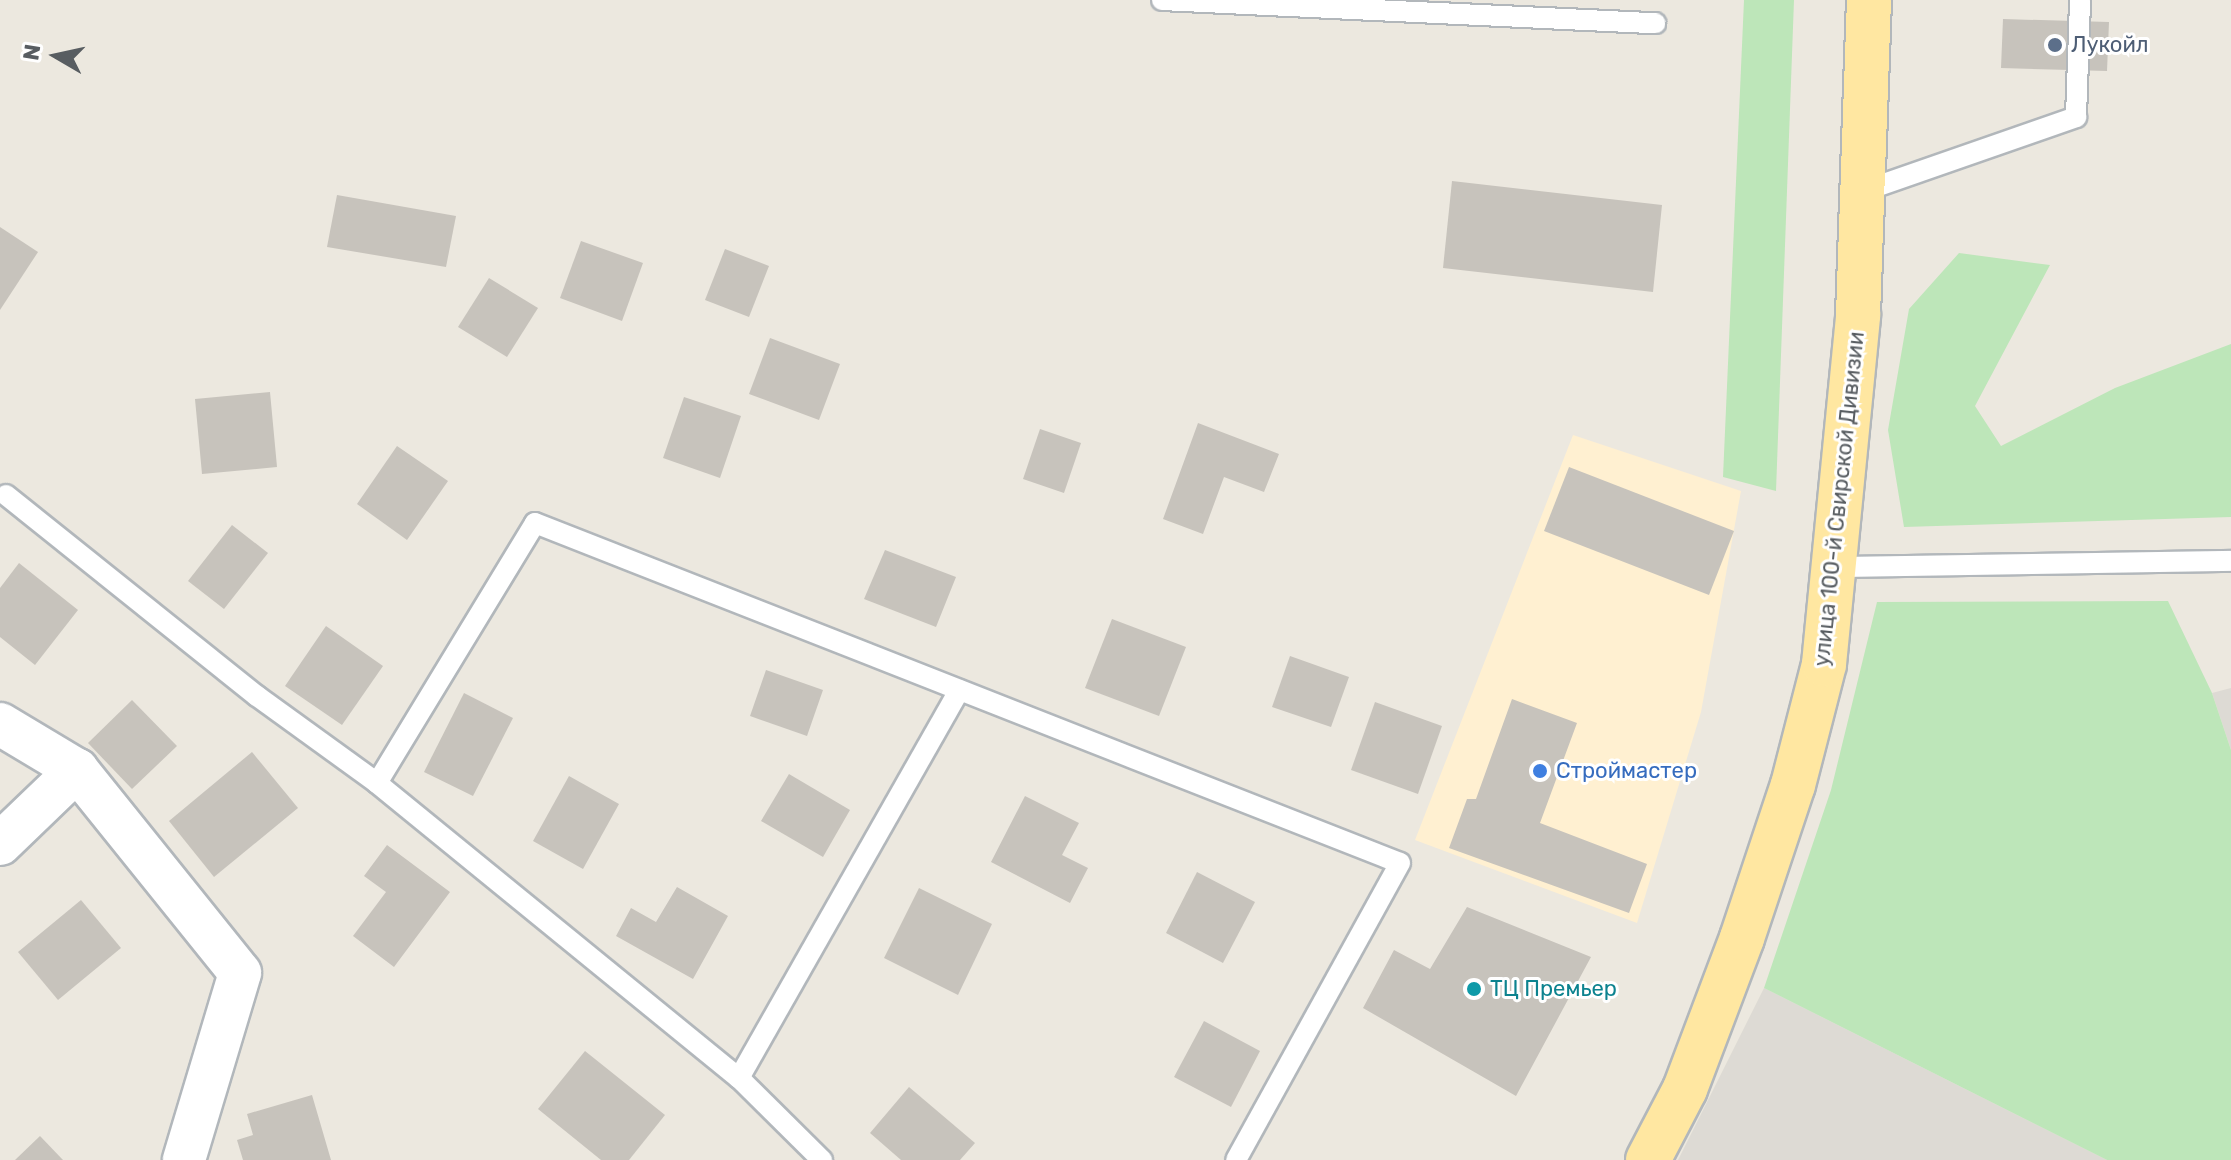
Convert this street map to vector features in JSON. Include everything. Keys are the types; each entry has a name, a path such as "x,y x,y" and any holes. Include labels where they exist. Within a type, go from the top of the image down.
{"main road":[{"name":"улица 100-й Свирской Дивизии","path":"1648,1160 1685,1089 1793,785 1824,664 1836,567 1858,315 1869,0"}],"street":[{"path":"0,724 77,770 240,973 184,1160"},
{"path":"0,844 77,770"}],"lane":[{"path":"1162,0 1655,23"},
{"path":"1861,192 2076,117 2080,0"},
{"path":"6,495 257,696 377,783 739,1078 822,1160"},
{"path":"377,783 535,523 1400,863 1236,1160"},
{"path":"1836,567 2231,561"},
{"path":"739,1078 959,690"}],"shaded area":[{"path":"1573,435 1741,491 1701,712 1637,923 1415,840"},
{"path":"2231,688 2231,750 2212,693"},
{"path":"1764,988 2107,1160 1678,1160"}],"green space":[{"path":"1744,0 1794,0 1776,491 1723,477"},
{"path":"1959,253 2050,265 1975,406 2001,446 2115,388 2231,344 2231,517 1904,527 1888,430 1909,309"},
{"path":"2168,601 2212,693 2231,750 2231,1160 2107,1160 1764,988 1831,790 1877,602"}],"building":[{"name":"Лукойл","path":"2003,19 2109,22 2107,71 2001,68"},
{"path":"1452,181 1662,205 1653,292 1443,268"},
{"path":"337,195 456,216 446,267 327,247"},
{"path":"0,227 38,252 0,310"},
{"path":"581,241 643,263 622,321 560,298"},
{"path":"725,249 769,266 749,317 705,300"},
{"path":"489,278 538,308 507,357 458,327"},
{"path":"770,338 840,364 819,420 749,394"},
{"path":"270,392 277,467 202,474 195,399"},
{"path":"684,397 741,416 720,478 663,458"},
{"path":"1198,423 1279,454 1264,492 1224,477 1203,534 1163,519"},
{"path":"1040,429 1081,443 1064,493 1023,479"},
{"path":"397,446 448,481 407,540 357,504"},
{"path":"1569,467 1734,531 1709,595 1544,531"},
{"path":"232,525 268,553 224,609 188,581"},
{"path":"885,550 956,577 936,627 864,599"},
{"path":"19,563 78,610 35,665 0,637 0,588"},
{"path":"1112,619 1186,647 1159,716 1085,688"},
{"path":"326,626 383,666 342,725 285,686"},
{"path":"1290,656 1349,677 1331,727 1272,707"},
{"path":"766,670 823,690 807,736 750,716"},
{"path":"464,693 513,718 473,796 424,772"},
{"path":"1512,699 1577,723 1540,823 1647,864 1629,913 1449,848 1467,799 1476,799"},
{"path":"132,700 177,746 132,789 88,743"},
{"path":"1375,702 1442,726 1418,794 1351,770"},
{"path":"252,752 298,808 214,877 169,821"},
{"path":"789,774 850,810 823,857 761,821"},
{"path":"569,776 619,804 583,869 533,841"},
{"path":"1025,796 1079,823 1062,855 1088,868 1070,903 991,862"},
{"path":"387,845 450,892 394,967 353,936 386,892 364,876"},
{"path":"1197,872 1255,902 1223,963 1166,933"},
{"path":"677,887 728,916 693,979 616,936 631,908 656,922"},
{"path":"919,888 992,924 958,995 884,958"},
{"path":"81,900 121,948 58,1000 18,952"},
{"name":"ТЦ Премьер","path":"1467,907 1591,957 1516,1096 1363,1008 1394,950 1430,969"},
{"path":"1204,1021 1260,1051 1231,1107 1174,1077"},
{"path":"585,1051 665,1115 629,1160 601,1160 538,1109"},
{"path":"909,1087 975,1143 960,1160 901,1160 870,1133"},
{"path":"312,1095 331,1160 243,1160 237,1140 253,1135 247,1114"},
{"path":"40,1136 63,1160 15,1160"}],"place":[{"name":"Лукойл","path":"2055,45"},
{"name":"Строймастер","path":"1540,771"},
{"name":"ТЦ Премьер","path":"1474,989"}]}
